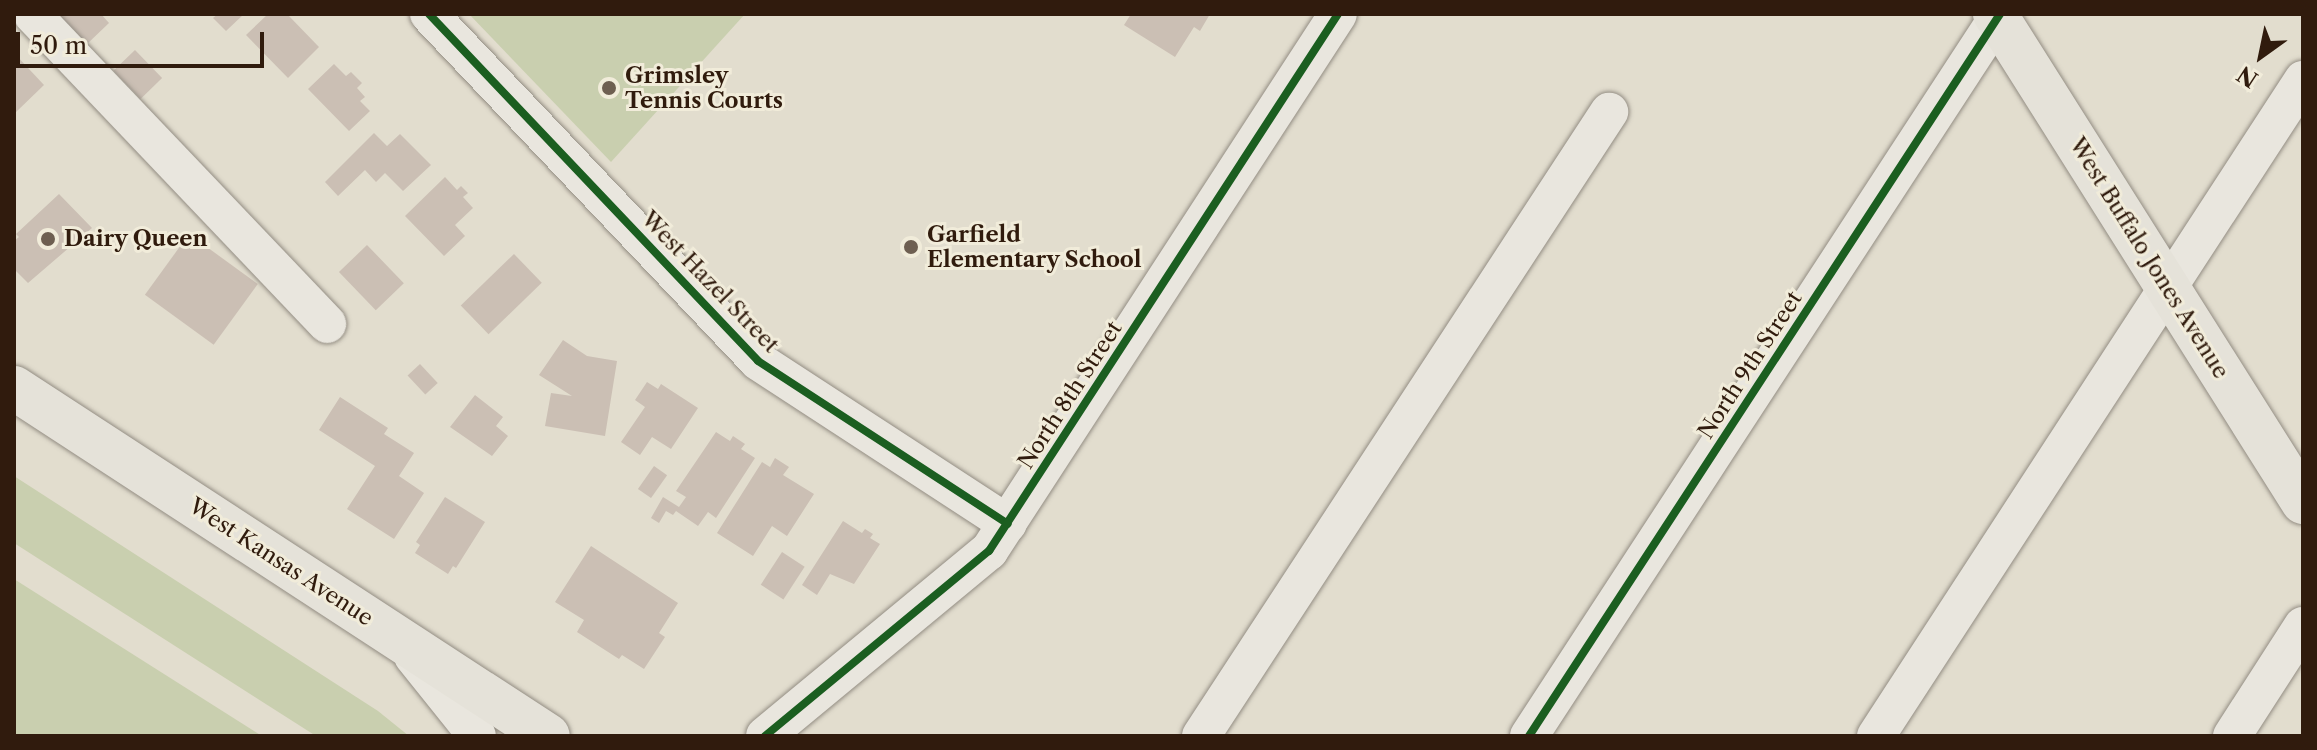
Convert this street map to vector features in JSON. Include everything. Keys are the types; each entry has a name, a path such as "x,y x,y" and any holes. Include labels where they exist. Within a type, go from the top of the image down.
{"main road":[{"name":"West Buffalo Jones Avenue","path":"1997,15 2303,502"},
{"name":"West Kansas Avenue","path":"14,388 548,736"}],"street":[{"path":"32,14 327,324"},
{"name":"West Hazel Street","path":"429,14 758,361 1008,524"},
{"name":"North 8th Street","path":"765,736 989,551 1338,14"},
{"name":"North 9th Street","path":"1529,736 1997,15"},
{"path":"1876,736 2303,80"},
{"path":"1201,736 1609,112"},
{"path":"2232,736 2303,626"},
{"path":"399,638 477,736"}],"green space":[{"name":"Grimsley Tennis Courts","path":"469,14 745,14 611,162"},
{"path":"14,476 378,711 409,736 316,736 14,543"},
{"path":"14,579 262,736 14,736"}],"building":[{"path":"56,14 101,14 109,23 86,45"},
{"path":"218,14 244,14 226,31 213,18"},
{"path":"268,14 287,14 319,47 288,78 246,35"},
{"path":"1131,14 1210,14 1200,31 1194,27 1175,57 1124,25"},
{"path":"135,50 162,78 141,99 113,71"},
{"path":"14,53 44,85 14,114"},
{"path":"334,64 346,76 351,72 362,83 357,88 365,97 360,101 370,111 349,131 308,89"},
{"path":"374,133 387,146 400,134 431,165 403,191 385,173 376,182 365,170 338,196 325,182"},
{"path":"445,177 457,190 461,186 468,193 463,197 473,208 455,225 465,236 444,256 405,216"},
{"name":"Dairy Queen","path":"59,194 92,228 28,283 14,269 14,241 19,237 16,234"},
{"path":"189,234 258,284 214,345 145,295"},
{"path":"367,245 404,283 376,310 339,272"},
{"path":"514,254 542,283 489,334 461,305"},
{"path":"563,340 587,356 617,361 605,436 545,426 551,393 572,396 539,375"},
{"path":"420,364 438,383 425,395 408,376"},
{"path":"647,382 658,389 661,384 698,408 671,449 652,437 640,455 621,442 645,407 635,400"},
{"path":"475,395 503,417 496,426 508,436 492,456 450,427"},
{"path":"340,397 388,428 384,434 414,453 399,476 424,493 394,539 347,509 375,466 319,430"},
{"path":"716,432 730,441 733,436 745,444 741,449 755,458 716,518 708,512 698,526 676,511 673,515 666,511 659,523 651,518 663,497 679,507 686,497 676,491"},
{"path":"775,458 789,467 783,475 814,494 787,536 772,526 753,556 717,533 762,462 770,467"},
{"path":"654,466 667,475 651,498 638,489"},
{"path":"445,497 485,522 456,568 453,566 448,574 415,553 420,545 416,542"},
{"path":"843,521 862,533 865,529 873,534 870,538 880,544 854,584 830,574 817,595 802,585"},
{"path":"591,546 678,603 659,633 665,637 644,669 622,655 619,659 577,632 584,620 555,602"},
{"path":"782,552 805,567 783,599 761,585"}],"cycle path":[{"path":"429,14 758,361 1008,524"},
{"path":"765,736 989,551 1338,14"},
{"path":"1529,736 2000,14"}],"place":[{"name":"Grimsley Tennis Courts","path":"609,88"},
{"name":"Dairy Queen","path":"48,239"},
{"name":"Garfield Elementary School","path":"911,247"}]}
